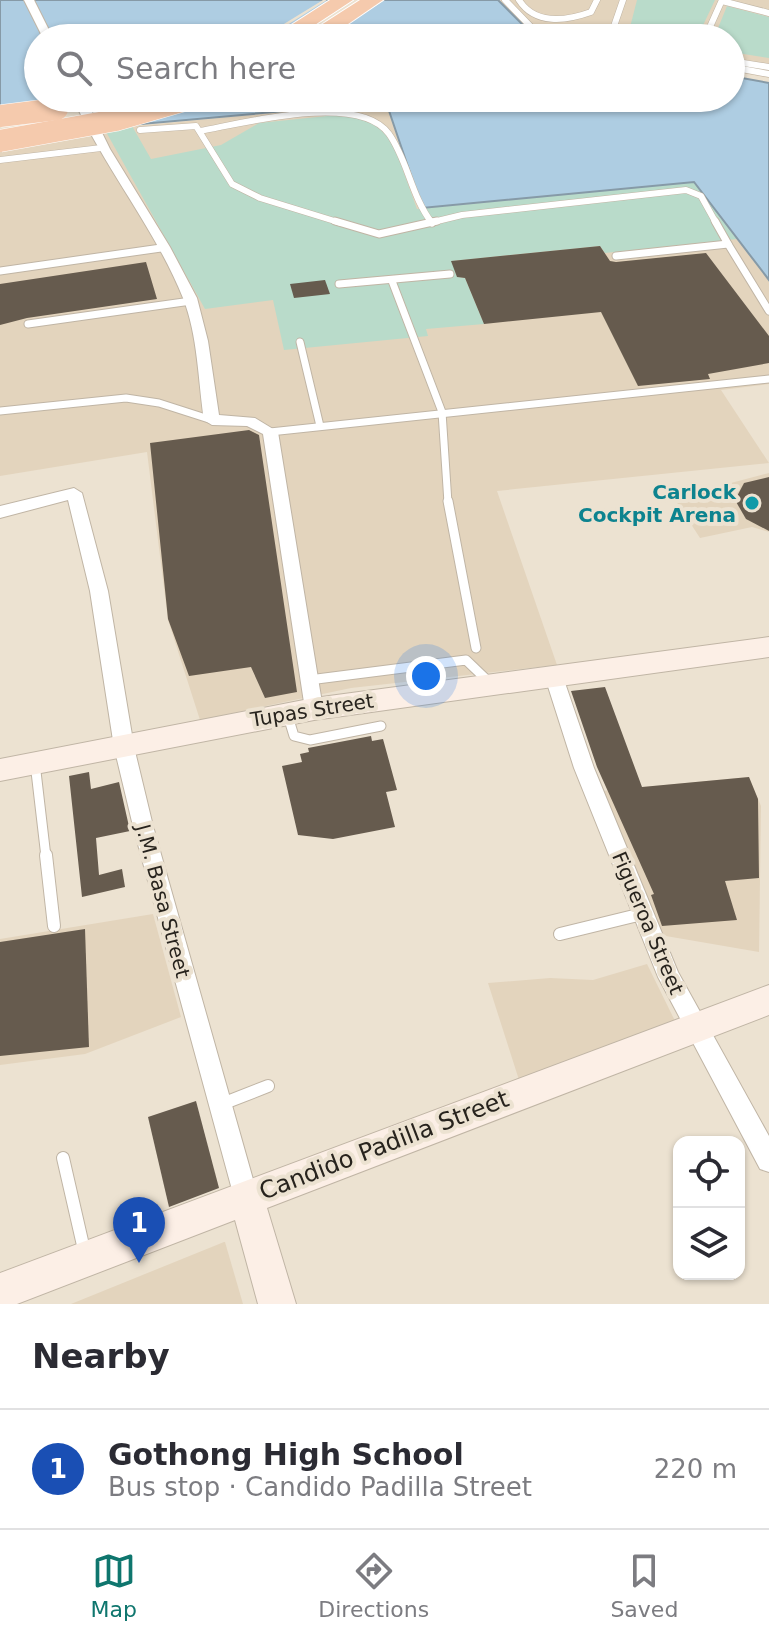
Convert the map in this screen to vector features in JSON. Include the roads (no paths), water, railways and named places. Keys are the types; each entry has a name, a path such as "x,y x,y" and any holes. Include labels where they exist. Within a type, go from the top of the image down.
{"highway":[{"path":"304,24 343,0"},
{"path":"318,24 357,0"},
{"path":"336,24 373,0"},
{"path":"0,116 26,112"},
{"path":"0,125 85,112"},
{"path":"0,131 108,112"},
{"path":"0,141 144,112"}],"street":[{"path":"29,0 41,24"},
{"path":"85,112 101,148 191,301 212,420 250,421 270,432 314,709"},
{"name":"J.M. Basa Street","path":"0,512 74,493 99,591 124,747 219,1105 277,1304"},
{"name":"Tupas Street","path":"0,770 287,713 553,674 769,647"},
{"name":"Figueroa Street","path":"553,674 584,768 642,914 694,1027 769,1160"},
{"name":"Candido Padilla Street","path":"0,1292 769,1000"}],"lane":[{"path":"505,0 528,24"},
{"path":"519,0 531,14 557,19 591,12 597,0"},
{"path":"615,24 623,0"},
{"path":"711,24 722,0 769,13"},
{"path":"745,63 769,67"},
{"path":"745,70 769,74"},
{"path":"200,131 313,114 346,113 376,118 389,133 421,212 432,223"},
{"path":"140,130 196,126 232,184 260,198 379,234 490,211 686,190 701,196 769,311"},
{"path":"0,160 101,148"},
{"path":"616,256 728,244"},
{"path":"0,271 161,248"},
{"path":"339,284 450,274"},
{"path":"392,281 442,412 448,508 476,648"},
{"path":"28,324 191,301"},
{"path":"300,342 320,426"},
{"path":"270,432 769,379"},
{"path":"0,411 126,398 159,403 212,420"},
{"path":"309,680 466,660 490,683"},
{"path":"287,713 294,736 310,740 381,726"},
{"path":"35,763 54,926"},
{"path":"560,934 642,914"},
{"path":"219,1105 268,1086"},
{"path":"63,1158 86,1261"}],"water":[{"path":"0,0 498,0 522,24 24,24 24,112 50,112 0,139"},
{"path":"745,79 769,83 769,280 694,182 422,208 389,112 745,112"},
{"path":"99,112 275,112 108,127"}],"place":[{"name":"Carlock Cockpit Arena","path":"752,503"},
{"name":"Gothong High School","path":"139,1263"}]}
